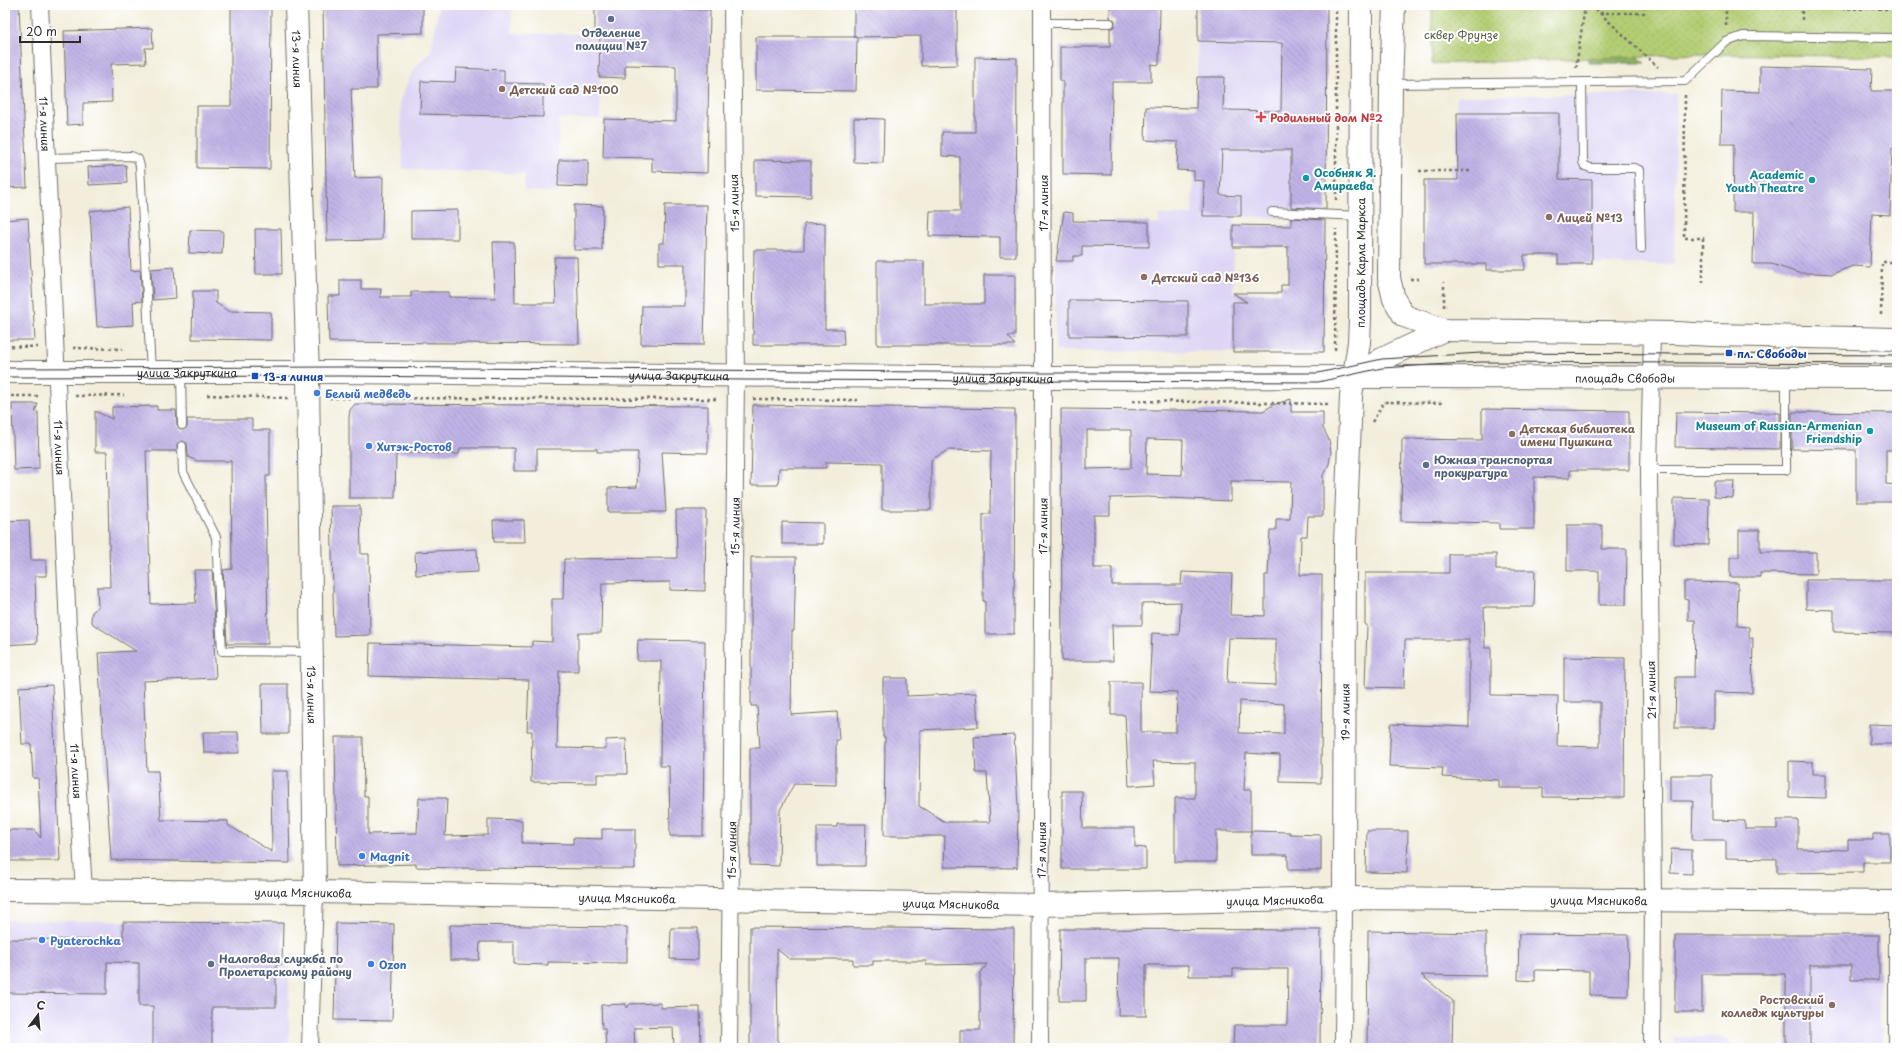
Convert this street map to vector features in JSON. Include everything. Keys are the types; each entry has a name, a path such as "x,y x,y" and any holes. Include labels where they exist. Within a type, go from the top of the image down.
{"main road":[{"name":"13-я линия","path":"296,5 308,373 315,892"},
{"name":"площадь Карла Маркса","path":"1344,377 1360,319 1361,5"},
{"path":"1394,5 1391,84 1389,278 1394,299 1404,316 1444,320 1652,332 1897,339"},
{"path":"1344,377 1382,359 1444,320"},
{"name":"улица Закруткина","path":"5,372 1043,378 1344,377"},
{"name":"площадь Свободы","path":"1344,377 1897,378"},
{"name":"19-я линия","path":"1344,377 1351,396 1345,543 1344,898"},
{"name":"улица Мясникова","path":"5,890 315,892 1042,905 1344,898 1895,902"}],"street":[{"name":"11-я линия","path":"40,5 68,627 84,891"},
{"name":"15-я линия","path":"729,1048 734,399 736,376 732,5"},
{"name":"17-я линия","path":"1040,1048 1042,905 1042,5"},
{"name":"21-я линия","path":"1652,332 1649,470 1653,901 1652,1048"},
{"name":"13-я линия","path":"310,1048 315,892"},
{"name":"19-я линия","path":"1343,1048 1344,898"}],"lane":[{"path":"1042,24 1110,23"},
{"path":"1391,84 1685,81 1726,42 1743,36 1897,38"},
{"path":"1582,82 1585,166 1591,168 1634,168 1638,170 1641,248"},
{"path":"47,158 131,156 138,159 140,166 152,372"},
{"path":"1272,212 1361,216"},
{"path":"181,372 182,425"},
{"path":"1649,470 1786,470 1786,378"},
{"path":"182,446 183,472 216,538 222,651 311,652"},
{"path":"1893,1048 1895,902"}],"path":[{"path":"1336,5 1336,215 1344,377"},
{"path":"1472,5 1585,5 1573,82"},
{"path":"1591,5 1673,81"},
{"path":"1600,13 1644,13 1644,6 1863,7 1897,9"},
{"path":"1726,6 1726,42"},
{"path":"1685,81 1684,238 1703,238 1703,283"},
{"path":"1419,171 1470,171"},
{"path":"1881,315 1882,262 1897,262"},
{"path":"1444,282 1444,320"},
{"path":"182,394 308,398 867,400"},
{"path":"5,396 129,395"},
{"path":"1128,401 1334,404"},
{"path":"1349,436 1363,435 1384,402 1444,403"}],"shaded area":[{"name":"Детский сад №100","path":"439,5 511,5 512,33 600,34 600,119 559,119 557,192 524,191 525,174 403,169 400,100 413,70 431,50"},
{"path":"1253,5 1327,5 1325,220 1234,216 1233,293 1325,293 1324,352 1055,351 1056,261 1073,261 1073,256 1082,256 1082,246 1149,247 1149,224 1159,224 1159,215 1192,215 1198,41 1252,42"},
{"name":"Лицей №13","path":"1676,94 1674,264 1558,264 1558,255 1525,255 1525,270 1486,270 1486,255 1457,255 1456,264 1424,264 1424,180 1451,180 1451,163 1458,163 1457,96"},
{"path":"5,920 283,923 282,957 289,958 289,1048 5,1048"},
{"name":"Ростовский колледж культуры","path":"1786,935 1879,935 1879,1029 1883,1029 1883,1048 1786,1048"},
{"path":"1674,1037 1719,1037 1728,1040 1733,1048 1674,1048"}],"green space":[{"name":"сквер Фрунзе","path":"1432,5 1897,5 1897,57 1703,54 1432,64"},
{"path":"1618,37 1645,63 1588,63 1591,38"}],"building":[{"path":"5,5 19,5 27,187 5,188"},
{"path":"231,5 271,5 270,169 197,168 197,106 231,106"},
{"path":"323,5 423,5 423,33 376,34 377,89 351,89 355,178 383,177 382,240 327,241"},
{"path":"854,5 957,6 957,65 921,66 921,36 854,37"},
{"path":"1110,5 1160,5 1159,65 1151,64 1151,82 1112,82 1111,175 1063,174 1063,81 1060,81 1060,47 1110,47 1110,28 1113,28 1115,20 1110,18"},
{"name":"Родильный дом №2","path":"1198,5 1327,5 1326,209 1291,207 1291,150 1222,150 1220,195 1241,196 1241,216 1203,216 1204,181 1194,180 1194,171 1177,170 1178,142 1145,140 1146,107 1196,108 1197,77 1224,77 1223,110 1281,111 1282,43 1198,41"},
{"path":"595,8 710,10 707,173 652,171 652,158 603,157 604,119 676,121 676,66 625,65 625,78 599,77 600,34 595,34"},
{"path":"152,28 153,48 145,48 146,63 111,64 112,102 83,103 83,124 67,125 64,31"},
{"path":"756,37 857,37 856,91 756,90"},
{"path":"975,57 1017,58 1016,257 1000,257 1000,237 929,236 930,211 960,211 960,157 942,156 942,132 975,132"},
{"name":"Academic Youth Theatre","path":"1760,66 1872,69 1871,91 1897,91 1897,148 1892,148 1890,215 1872,214 1870,267 1853,266 1832,274 1798,273 1772,264 1753,264 1754,212 1733,212 1734,144 1721,144 1722,91 1760,92"},
{"path":"456,68 504,70 504,83 543,84 543,117 420,114 421,81 455,82"},
{"path":"1457,113 1559,113 1559,179 1592,180 1592,264 1558,264 1558,255 1524,255 1525,270 1486,270 1486,264 1424,264 1424,180 1458,180"},
{"path":"854,118 884,119 883,163 854,162"},
{"path":"559,160 588,160 588,187 558,186"},
{"path":"755,160 811,161 811,197 755,196"},
{"path":"126,165 127,183 89,185 88,167"},
{"path":"574,205 603,206 602,250 574,250"},
{"path":"665,205 707,205 704,345 641,344 642,306 685,306 685,264 659,264 659,243 664,243"},
{"path":"128,207 131,271 140,270 142,301 133,302 134,325 97,327 90,211"},
{"path":"458,210 458,239 411,239 411,211"},
{"path":"1064,212 1073,213 1073,221 1149,222 1149,247 1082,246 1082,256 1073,256 1073,261 1056,261"},
{"path":"28,218 35,340 5,340 5,298 8,298 5,220"},
{"path":"1291,218 1325,220 1324,352 1233,352 1233,302 1247,302 1233,293 1281,293 1281,285 1288,285 1288,247 1233,247 1233,225 1291,226"},
{"path":"825,223 825,329 843,329 844,345 753,345 754,250 804,250 804,224"},
{"path":"255,229 281,229 282,274 256,274"},
{"path":"190,230 223,231 222,254 189,253"},
{"path":"493,242 514,242 515,303 556,303 554,257 577,257 579,344 329,342 328,296 340,296 340,280 361,280 361,289 381,289 380,297 411,297 411,292 449,292 449,297 495,298"},
{"path":"877,261 924,261 924,304 984,304 984,275 1015,275 1015,336 1008,336 1015,345 877,345"},
{"path":"174,267 176,298 153,300 151,269"},
{"path":"193,291 216,291 216,303 228,311 271,312 271,340 192,339"},
{"path":"1069,300 1188,301 1188,337 1069,336"},
{"path":"1291,399 1291,412 1323,412 1323,428 1329,440 1331,452 1329,464 1323,475 1323,516 1308,516 1307,536 1301,536 1300,575 1322,575 1321,783 1280,782 1280,755 1246,753 1244,790 1251,790 1251,831 1216,831 1216,862 1175,862 1175,798 1195,798 1195,762 1153,761 1155,784 1129,786 1125,715 1111,715 1111,682 1141,682 1141,732 1176,732 1177,692 1149,691 1152,633 1179,635 1181,602 1142,603 1142,625 1112,625 1113,661 1062,661 1061,409 1263,411 1273,405","holes":["1087,430 1131,430 1131,468 1087,469","1147,439 1183,440 1182,475 1146,474","1231,481 1291,482 1290,519 1276,519 1276,530 1270,530 1268,575 1265,575 1265,616 1230,615 1232,574 1182,572 1181,585 1112,585 1112,568 1094,568 1094,515 1110,515 1110,498 1147,497 1231,501","1229,638 1276,639 1276,685 1227,683","1240,701 1284,704 1284,734 1239,733"]},
{"path":"12,404 38,404 35,412 38,412 39,469 14,470"},
{"path":"355,404 708,406 708,453 662,452 666,512 608,512 608,488 637,487 638,452 597,452 597,449 537,449 537,471 514,471 514,448 460,448 459,454 396,453 395,498 349,498 349,416 350,410"},
{"path":"753,405 1015,409 1014,634 985,634 985,601 983,601 983,514 990,514 991,451 948,450 931,460 931,510 882,510 882,463 826,462 826,468 779,468 778,485 751,485"},
{"path":"157,406 157,410 176,410 177,425 182,430 187,427 187,419 252,419 252,430 270,430 270,476 266,476 268,644 227,644 223,570 232,569 231,461 197,461 188,457 187,443 182,441 177,444 177,451 146,451 151,604 196,603 194,570 212,570 216,644 214,644 216,678 143,681 147,771 158,771 161,820 228,821 228,825 272,852 271,771 288,771 290,863 111,860 98,653 136,651 93,624 91,620 92,612 98,607 97,587 110,587 107,452 95,452 95,411 112,419 112,407"},
{"path":"1482,409 1629,411 1629,470 1570,470 1570,478 1534,477 1534,529 1499,529 1499,523 1401,521 1402,439 1482,440"},
{"path":"1676,412 1780,413 1780,449 1675,447"},
{"path":"1792,412 1897,413 1897,450 1886,450 1886,484 1897,485 1897,502 1856,502 1856,450 1792,449"},
{"path":"1714,481 1734,481 1733,498 1714,497"},
{"path":"1674,498 1709,499 1708,545 1674,544"},
{"path":"331,506 360,506 361,554 369,554 370,635 334,636"},
{"path":"676,510 706,510 705,591 670,590 670,582 602,583 601,633 578,633 578,671 559,671 557,748 606,749 606,740 626,739 627,774 597,774 597,783 531,782 532,731 527,731 529,680 369,676 370,643 532,647 532,641 552,642 552,599 563,599 564,559 677,558"},
{"path":"29,520 31,560 46,560 46,576 35,576 37,643 5,645 5,521"},
{"path":"493,520 524,520 525,542 494,542"},
{"path":"782,522 823,523 823,544 782,544"},
{"path":"1567,525 1602,525 1602,549 1627,549 1626,605 1599,605 1599,571 1567,571"},
{"path":"1739,530 1760,530 1760,552 1816,552 1816,574 1760,573 1760,577 1730,577 1730,557 1739,557"},
{"path":"477,549 478,572 416,575 415,552"},
{"path":"1449,554 1496,554 1496,570 1535,570 1534,607 1484,607 1485,648 1491,648 1491,695 1558,696 1557,746 1600,747 1600,702 1564,702 1564,657 1625,658 1624,798 1543,797 1543,788 1499,788 1499,780 1442,777 1443,768 1389,766 1391,724 1469,727 1469,640 1405,640 1404,688 1365,687 1367,625 1365,625 1365,573 1449,573"},
{"path":"751,557 796,557 794,631 792,631 791,715 837,712 839,740 836,740 836,785 794,784 780,810 779,866 750,865 750,748 760,748 757,706 751,706"},
{"path":"1806,580 1897,580 1897,633 1834,632 1834,610 1806,609"},
{"path":"1684,582 1738,583 1737,626 1749,627 1749,638 1753,638 1752,693 1714,692 1714,728 1675,728 1676,677 1694,677 1695,620 1688,620 1688,600 1684,599"},
{"path":"638,640 705,641 703,836 670,836 669,766 660,766 661,661 637,661"},
{"path":"883,678 907,678 907,696 976,693 978,727 920,730 919,806 945,822 990,822 987,773 976,773 974,737 1014,735 1018,806 1017,868 1014,866 1014,868 944,867 945,836 884,836 885,737 883,737"},
{"path":"262,684 288,684 288,734 263,734"},
{"path":"52,685 60,861 5,861 5,830 34,830 41,838 38,778 33,778 31,744 22,744 19,687"},
{"path":"1869,724 1897,725 1897,744 1869,744"},
{"path":"203,732 238,732 239,753 204,753"},
{"path":"335,737 363,737 364,796 368,796 368,834 417,833 419,798 447,798 445,836 488,835 488,819 522,820 522,843 573,844 573,838 602,839 602,829 635,829 635,869 455,868 416,867 416,864 337,866"},
{"path":"1789,761 1813,762 1813,774 1826,774 1826,798 1789,797"},
{"path":"1670,775 1712,775 1712,820 1745,821 1745,829 1777,829 1777,820 1798,820 1798,849 1848,850 1848,840 1873,840 1873,834 1890,834 1890,862 1863,862 1863,872 1777,873 1777,859 1726,858 1726,840 1692,840 1693,801 1670,801"},
{"path":"1062,791 1082,791 1083,828 1135,828 1135,847 1146,848 1146,869 1062,869"},
{"path":"837,824 866,824 865,866 817,866 817,827 837,827"},
{"path":"1251,831 1290,832 1290,834 1321,835 1321,870 1288,870 1288,855 1251,855"},
{"path":"1367,831 1408,831 1407,873 1366,872"},
{"path":"1671,849 1692,850 1692,874 1670,873"},
{"path":"123,922 283,923 282,964 276,965 276,1007 212,1007 212,1048 153,1048 153,1006 139,1006 139,963 107,962 107,994 5,993 5,939 123,940"},
{"path":"336,923 394,924 392,1021 334,1020"},
{"path":"450,925 627,927 627,963 548,962 548,965 514,964 514,942 480,942 479,960 450,960"},
{"path":"750,927 1014,929 1013,1048 960,1048 960,1030 980,1030 980,974 987,964 926,965 926,961 873,961 873,965 853,965 853,959 789,959 777,949 778,1048 750,1048"},
{"path":"671,928 698,928 698,960 670,959"},
{"path":"1060,929 1321,930 1320,1048 1233,1048 1234,1025 1287,1025 1288,969 1233,969 1233,976 1189,976 1189,965 1146,965 1146,1016 1118,1016 1119,958 1086,958 1086,1001 1059,1001"},
{"path":"1368,931 1486,933 1486,976 1421,975 1453,1001 1452,1048 1367,1048"},
{"path":"1519,934 1629,935 1628,996 1589,995 1589,971 1535,970 1535,981 1518,980"},
{"path":"1675,935 1879,935 1879,980 1851,980 1851,965 1810,965 1810,1048 1786,1048 1786,974 1702,974 1702,1012 1675,1012"},
{"path":"661,1003 661,1008 700,1007 701,1048 674,1048 673,1027 634,1028 635,1048 606,1048 605,1029 602,1029 601,1005 626,1004 626,1008 630,1004"}],"tram line":[{"path":"5,368 344,367 1043,373 1318,373 1382,359 1481,353 1897,355"},
{"path":"5,377 343,376 748,380 1318,382 1382,368 1481,362 1897,364"}],"place":[{"name":"Отделение полиции №7","path":"611,19"},
{"name":"Детский сад №100","path":"502,89"},
{"name":"Родильный дом №2","path":"1261,117"},
{"name":"Особняк Я. Амираева","path":"1306,178"},
{"name":"Academic Youth Theatre","path":"1812,180"},
{"name":"Лицей №13","path":"1549,217"},
{"name":"Детский сад №136","path":"1144,277"},
{"name":"пл. Свободы","path":"1729,353"},
{"name":"13-я линия","path":"255,376"},
{"name":"Белый медведь","path":"317,393"},
{"name":"Museum of Russian-Armenian Friendship","path":"1870,431"},
{"name":"Детская библиотека имени Пушкина","path":"1512,434"},
{"name":"Хитэк-Ростов","path":"369,446"},
{"name":"Южная транспортая прокуратура","path":"1426,465"},
{"name":"Magnit","path":"362,856"},
{"name":"Pyaterochka","path":"42,940"},
{"name":"Налоговая служба по Пролетарскому району","path":"211,964"},
{"name":"Ozon","path":"371,964"},
{"name":"Ростовский колледж культуры","path":"1832,1005"}]}
